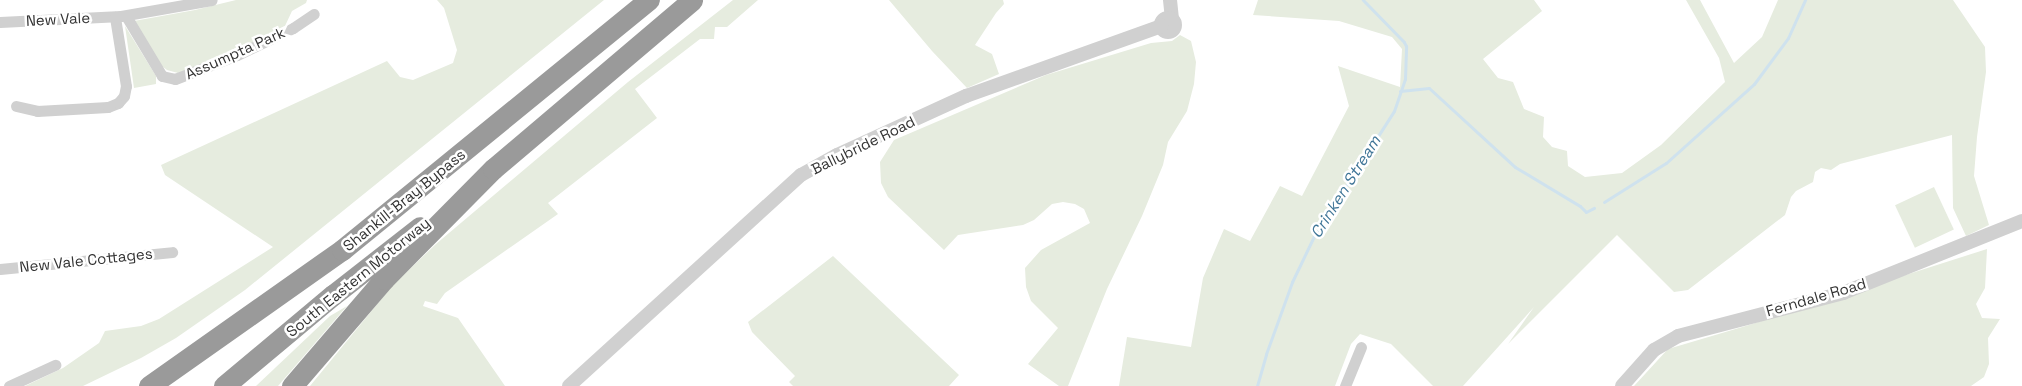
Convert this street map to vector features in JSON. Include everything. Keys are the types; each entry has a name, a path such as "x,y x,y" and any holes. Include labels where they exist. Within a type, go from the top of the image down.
{"highway":[{"name":"Shankill-Bray Bypass","path":"149,386 342,250 649,0"},
{"path":"292,386 384,279 493,169 692,0"},
{"name":"South Eastern Motorway","path":"224,386 333,295 493,169"},
{"name":"South Eastern Motorway","path":"176,386 342,250"}],"street":[{"path":"16,106 37,111 108,107 118,103 124,96 126,86 121,16 212,0"},
{"name":"Ballybride Road","path":"569,386 801,176 837,155 966,96 1167,23 1170,0"},
{"name":"Assumpta Park","path":"121,16 162,76 175,79 237,55 293,28 314,14"},
{"name":"New Vale","path":"0,22 121,16"},
{"name":"Ferndale Road","path":"1622,386 1651,352 1678,336 1842,293 2022,221"},
{"name":"New Vale Cottages","path":"0,269 172,252"},
{"path":"1345,386 1361,347"},
{"path":"9,386 55,365"}],"shaded area":[{"path":"236,0 307,0 306,3 292,11 285,26 236,52 178,73 167,70 159,64 134,21 195,10"},
{"path":"437,0 604,0 245,290 176,338 141,358 83,386 25,386 63,368 99,343 105,331 141,326 159,319 273,247 165,175 161,165 387,61 400,77 413,80 453,63 457,50 444,8"},
{"path":"733,0 758,0 727,27 715,27 714,39 700,39 635,89 657,118 548,203 558,214 445,293 437,304 425,301 423,306 458,318 505,386 310,386 392,286 436,244 628,82"},
{"path":"889,0 1003,0 1004,4 975,45 992,54 999,74 967,88 932,51"},
{"path":"1258,0 1534,0 1542,11 1483,59 1498,78 1513,82 1524,109 1544,117 1543,137 1552,147 1567,151 1568,166 1585,177 1622,173 1661,145 1725,82 1719,58 1686,0 1700,0 1734,63 1762,37 1778,0 1953,0 1985,47 1986,72 1974,176 1989,225 1966,236 1953,208 1952,135 1840,164 1831,170 1821,168 1815,172 1813,182 1796,191 1791,197 1785,215 1688,290 1674,292 1617,235 1508,344 1534,307 1463,386 1433,386 1391,344 1360,334 1351,344 1335,386 1119,386 1127,337 1191,347 1203,278 1224,229 1250,241 1280,186 1302,196 1349,106 1338,66 1400,87 1402,49 1392,37 1339,21 1253,15"},
{"path":"125,26 156,76 156,84 134,88"},
{"path":"1180,35 1191,41 1196,62 1194,84 1187,111 1168,142 1163,165 1142,216 1107,289 1068,386 1059,386 1028,364 1058,328 1031,301 1026,287 1025,268 1041,250 1090,223 1084,209 1075,204 1063,202 1052,204 1034,220 1023,225 958,235 944,250 888,197 881,183 880,162 894,140 1046,75 1151,43 1172,41"},
{"path":"1934,187 1954,230 1915,248 1895,205"},
{"path":"1987,249 1985,288 1976,304 1982,318 2000,319 1988,338 1989,364 1984,377 1971,386 1634,386 1668,349"},
{"path":"833,256 959,375 949,386 793,386 789,382 795,376 752,332 748,322"},
{"path":"347,306 278,386 256,386 330,316"}],"waterway":[{"name":"Crinken Stream","path":"1257,386 1266,354 1292,282 1314,236 1394,111 1405,79 1406,46 1404,42 1363,0"},
{"path":"1604,202 1666,163 1754,84 1788,38 1805,0"},
{"path":"1400,91 1429,88 1515,167 1580,206 1586,212 1594,208"}]}
